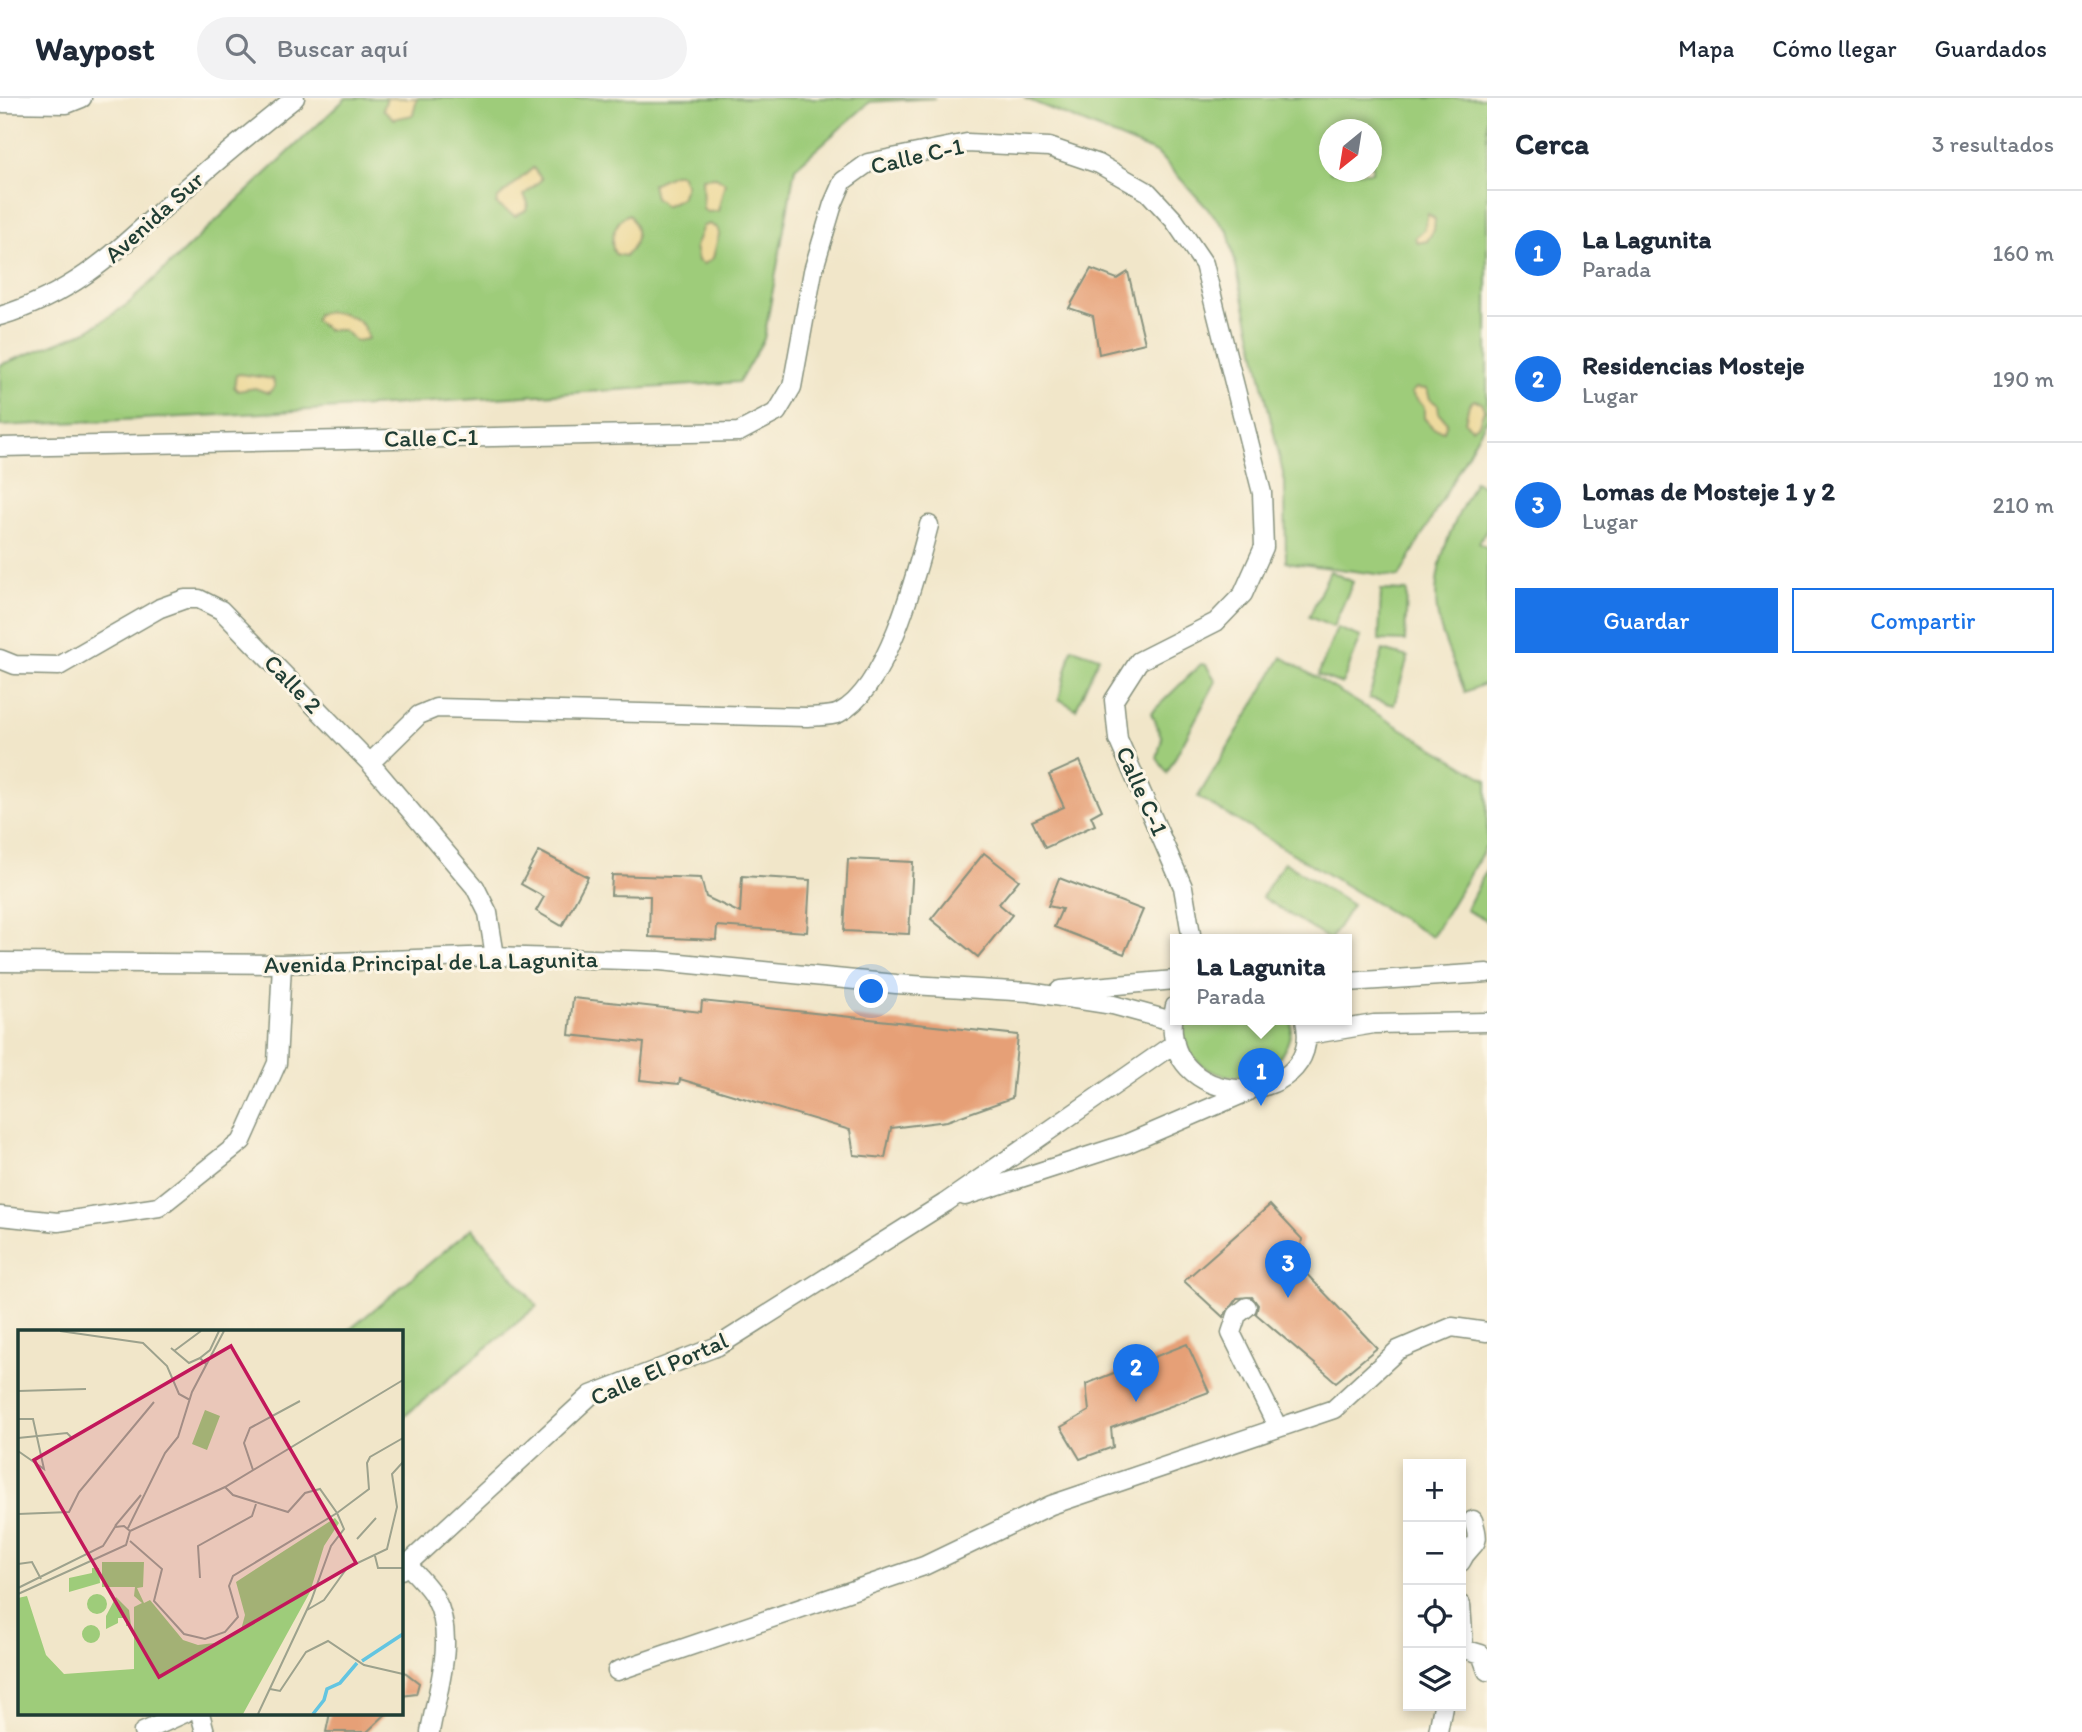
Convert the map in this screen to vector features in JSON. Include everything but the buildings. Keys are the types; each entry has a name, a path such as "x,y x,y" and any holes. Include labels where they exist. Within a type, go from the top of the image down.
{"street":[{"path":"0,103 67,104 82,98"},
{"name":"Avenida Sur","path":"0,316 30,307 84,279 231,149 295,98"},
{"name":"Calle C-1","path":"0,447 740,432 778,412 792,387 813,271 833,204 843,181 868,163 967,143 1049,148 1099,164 1148,192 1174,220 1204,264 1262,493 1264,547 1242,594 1216,622 1139,661 1114,700 1118,739 1183,887 1191,934"},
{"path":"370,762 419,715 436,708 807,717 838,714 869,687 912,592 929,525"},
{"name":"Calle 2","path":"0,659 15,665 58,666 160,608 186,599 199,599 220,610 370,762 475,887 488,913 495,956"},
{"name":"Avenida Principal de La Lagunita","path":"0,962 282,964 495,956 660,961 896,984 1029,992 1170,1012"},
{"path":"0,1216 58,1222 159,1207 242,1141 277,1063 282,964"},
{"path":"1352,982 1487,973"},
{"name":"Avenida Principal de La Lagunita","path":"1029,992 1170,980"},
{"path":"1247,1092 1271,1085 1289,1073 1302,1055 1307,1028 1487,1022"},
{"name":"Avenida Principal de La Lagunita","path":"1174,1025 1175,1043 1191,1070 1216,1088 1247,1092"},
{"name":"Calle El Portal","path":"404,1567 591,1395 719,1346 945,1203 1175,1043"},
{"name":"Calle El Portal","path":"945,1203 1126,1144 1247,1092"},
{"path":"1247,1307 1237,1315 1231,1333 1278,1428"},
{"path":"617,1671 924,1566 1051,1505 1334,1409 1398,1350 1452,1327 1487,1332"},
{"path":"1466,1557 1476,1546 1478,1537 1473,1520"},
{"path":"404,1567 434,1595 443,1615 447,1634 430,1732"},
{"path":"1466,1649 1481,1654 1487,1671"},
{"path":"1438,1732 1442,1711"},
{"path":"143,1732 183,1714"},
{"path":"200,1714 205,1732"}],"green space":[{"path":"346,98 936,98 870,102 795,168 764,339 739,382 263,413 0,426 0,365 87,331 128,304"},
{"path":"1024,98 1487,98 1487,419 1399,577 1286,562 1285,482 1228,231 1157,153"},
{"path":"1475,481 1487,488 1487,528 1479,543 1487,548 1487,683 1465,692 1440,626 1436,588 1450,533"},
{"path":"1330,571 1353,582 1333,627 1309,617"},
{"path":"1381,590 1407,591 1405,641 1379,640"},
{"path":"1337,628 1361,637 1342,684 1318,675"},
{"path":"1072,648 1099,657 1076,709 1059,699"},
{"path":"1383,650 1408,657 1394,705 1369,698"},
{"path":"1282,657 1487,780 1487,845 1432,937 1198,797"},
{"path":"1201,664 1206,665 1216,681 1167,773 1157,758 1162,738 1151,713"},
{"path":"1284,862 1352,905 1334,934 1321,934 1262,897"},
{"path":"1487,869 1487,921 1466,910"},
{"path":"1182,1025 1291,1025 1287,1045 1274,1063 1256,1073 1235,1076 1215,1072 1198,1062 1185,1044"},
{"path":"472,1228 537,1306 402,1418 402,1330 349,1330"}],"sand":[{"path":"387,98 417,98 413,115 394,119 383,109"},
{"path":"533,168 542,179 524,195 528,203 526,210 515,216 496,204 498,198"},
{"path":"673,174 681,174 686,185 681,198 665,206 655,198 652,184"},
{"path":"716,177 725,183 718,211 707,212 703,209 702,178"},
{"path":"629,214 635,225 635,241 625,256 615,254 612,243 614,231 620,221"},
{"path":"1428,214 1435,219 1434,230 1427,241 1417,243 1415,237 1424,230"},
{"path":"709,224 717,228 719,234 713,258 704,264 698,261 695,247 703,226"},
{"path":"326,312 347,315 358,321 368,339 356,341 343,330 327,330 315,320 317,314"},
{"path":"236,375 273,379 275,387 268,393 255,388 238,391 234,387"},
{"path":"1416,388 1427,389 1430,399 1438,405 1439,413 1447,422 1444,431 1433,428 1424,418 1424,407 1411,393"},
{"path":"1474,400 1481,402 1484,409 1479,424 1472,428 1465,422 1469,404"}],"place":[{"name":"La Lagunita","path":"1261,1106"},
{"name":"Lomas de Mosteje 1 y 2","path":"1288,1298"},
{"name":"Residencias Mosteje","path":"1136,1402"}]}
